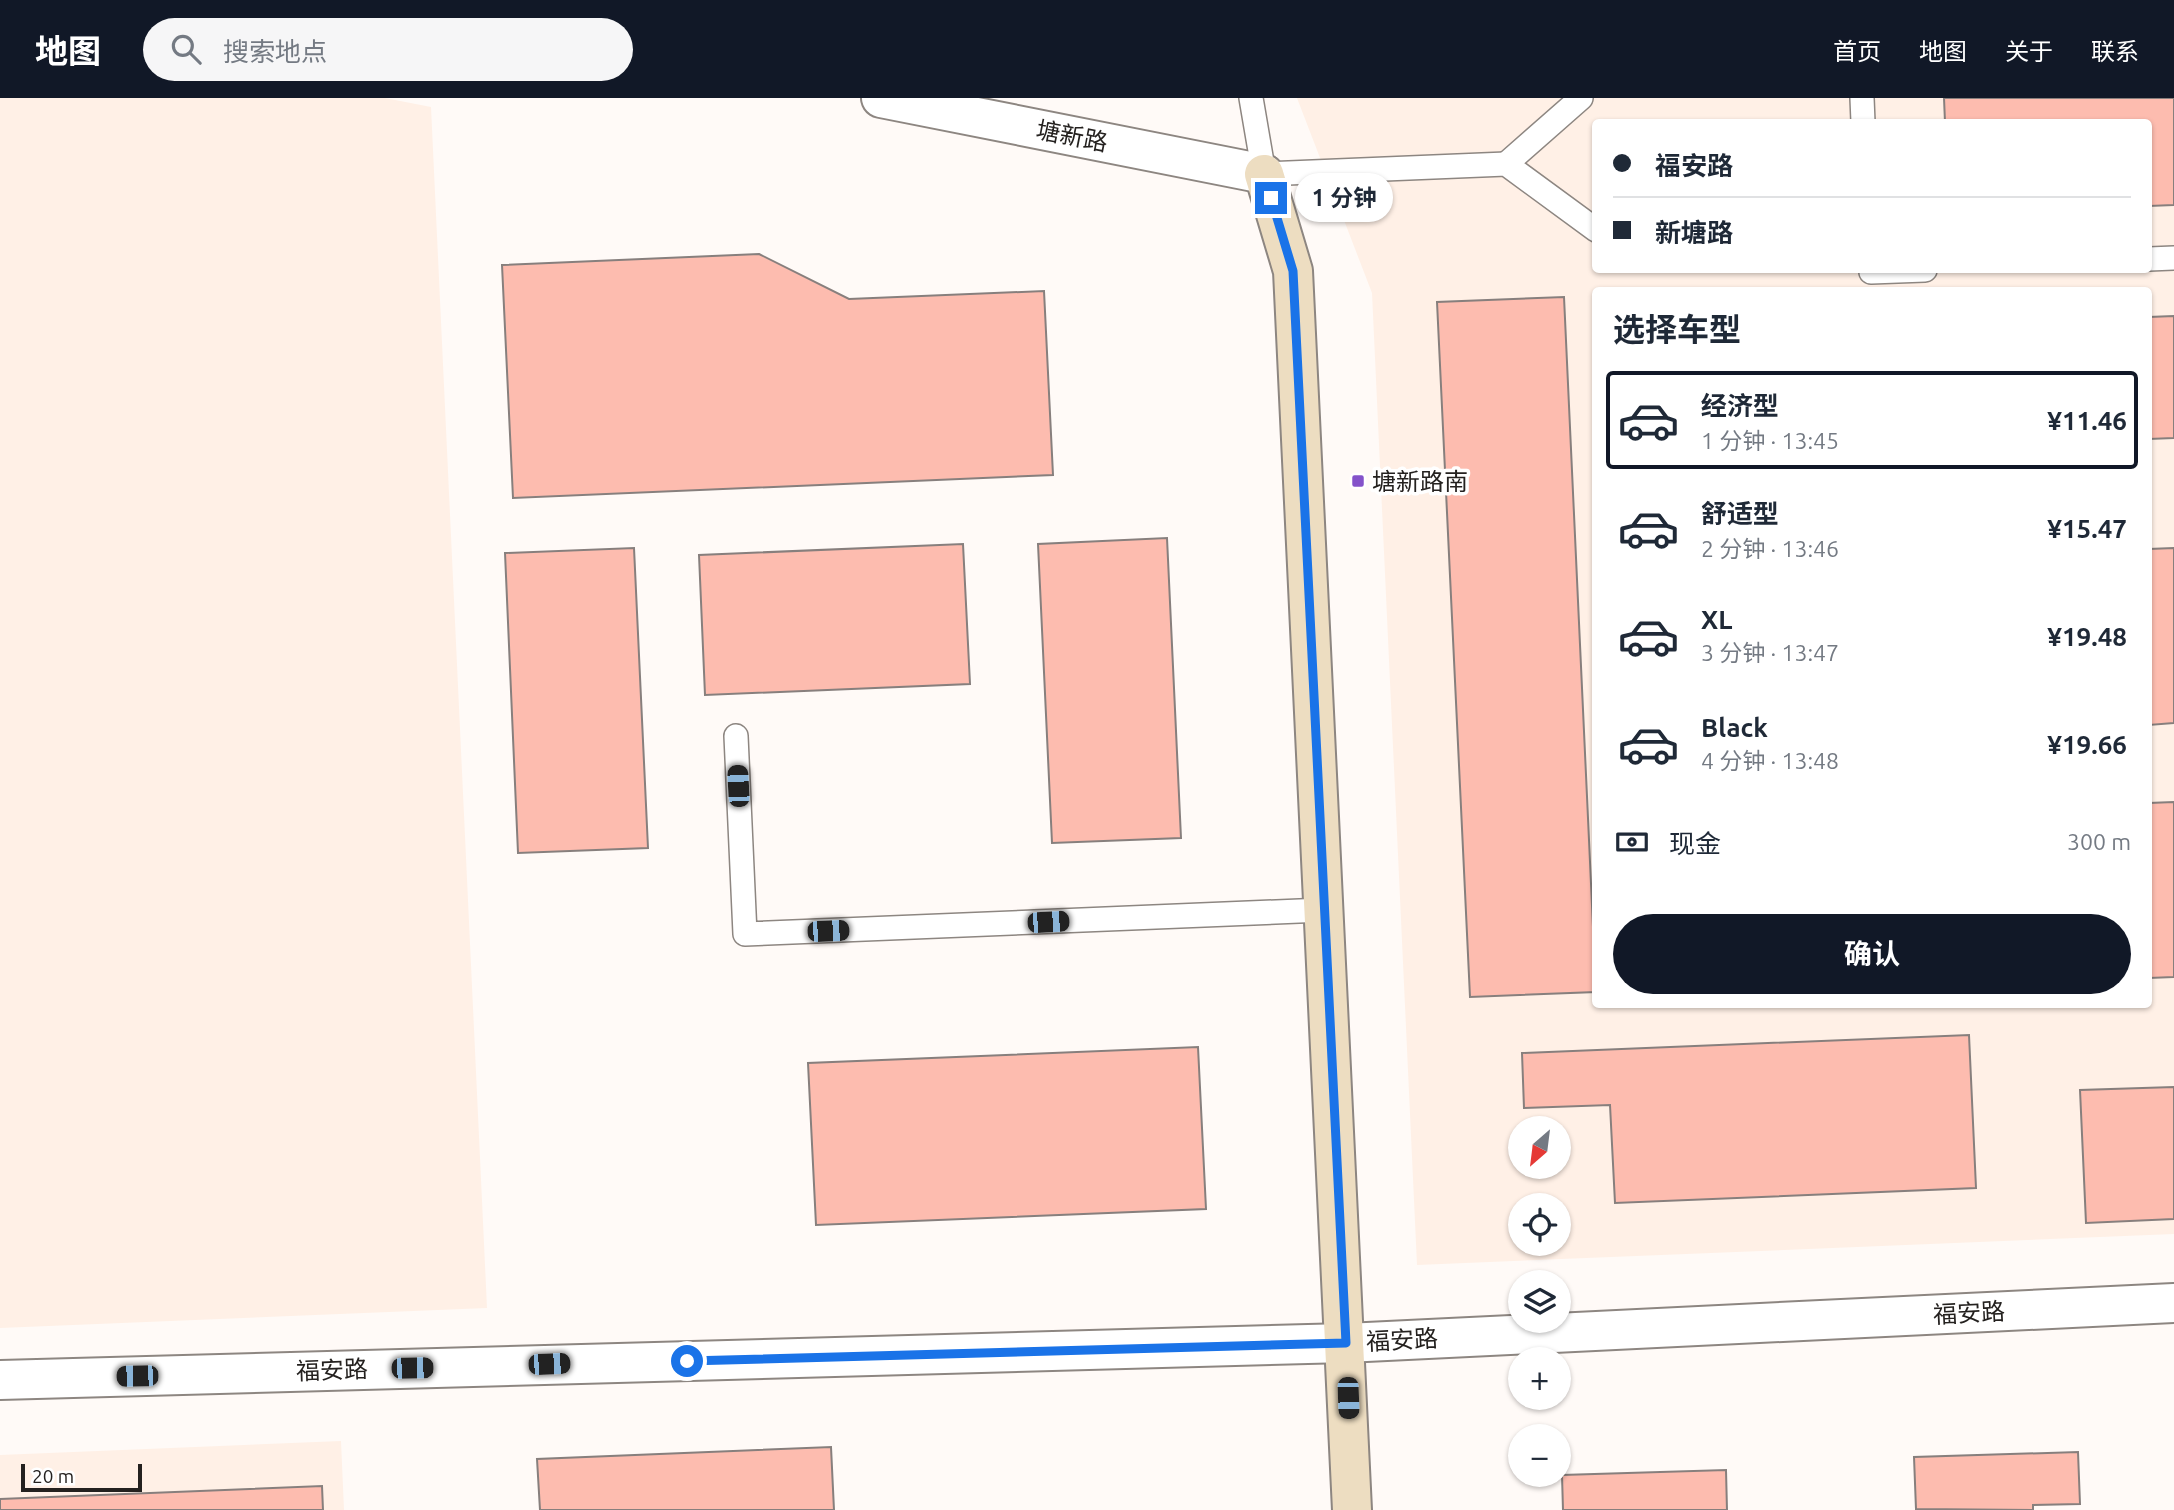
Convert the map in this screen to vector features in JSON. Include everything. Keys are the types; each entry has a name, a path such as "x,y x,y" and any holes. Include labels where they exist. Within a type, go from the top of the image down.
{"street":[{"name":"塘新路","path":"881,98 1264,174"},
{"path":"1264,174 1293,271 1352,1510"},
{"name":"福安路","path":"0,1380 1346,1343 2174,1303"}],"lane":[{"path":"1251,98 1264,174 1506,164 1592,227"},
{"path":"1506,164 1581,98"},
{"path":"1862,98 1863,119"},
{"path":"2152,259 2174,258"},
{"path":"1871,277 1902,273"},
{"path":"736,736 745,934 1323,910"}],"shaded area":[{"path":"0,98 385,98 431,107 487,1308 0,1328"},
{"path":"1297,98 2174,98 2174,1234 1417,1265 1372,293"},
{"path":"341,1441 344,1510 0,1510 0,1455"}],"building":[{"path":"1944,98 2174,98 2174,205 2152,206 2152,119 1945,119"},
{"path":"759,254 849,299 1044,291 1053,475 513,498 502,265"},
{"path":"1564,297 1592,905 1592,992 1470,997 1437,302"},
{"path":"2174,316 2174,438 2152,439 2152,317"},
{"path":"1167,538 1181,838 1052,843 1038,544"},
{"path":"963,544 970,684 705,695 699,555"},
{"path":"634,548 648,848 518,853 505,553"},
{"path":"2174,548 2174,723 2152,725 2152,549"},
{"path":"2174,802 2174,977 2152,978 2152,803"},
{"path":"1969,1035 1976,1188 1615,1203 1610,1105 1524,1108 1522,1053"},
{"path":"1198,1047 1206,1209 816,1225 808,1063"},
{"path":"2174,1087 2174,1219 2086,1223 2080,1090"},
{"path":"831,1447 834,1510 540,1510 537,1459"},
{"path":"2078,1452 2080,1504 2033,1505 2033,1510 1916,1509 1914,1457"},
{"path":"1726,1470 1727,1510 1563,1510 1562,1487 1571,1487 1571,1475"},
{"path":"322,1486 323,1510 0,1510 0,1499"}],"place":[{"name":"塘新路南","path":"1358,481"}],"route":[{"path":"687,1361 1346,1343 1340,1270 1293,271 1271,198"}]}
